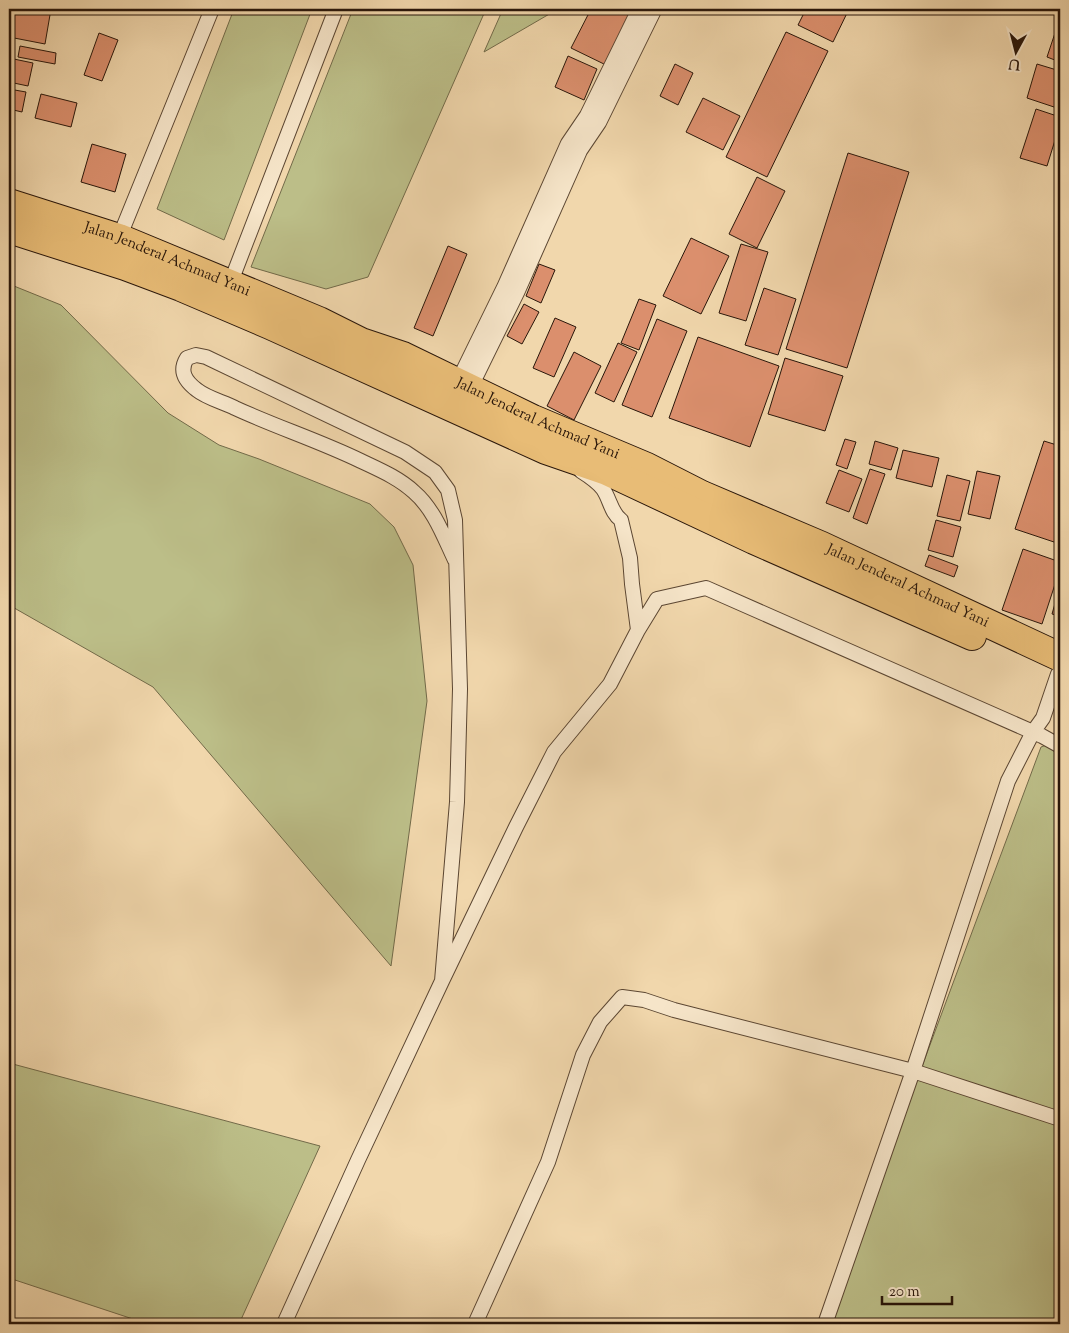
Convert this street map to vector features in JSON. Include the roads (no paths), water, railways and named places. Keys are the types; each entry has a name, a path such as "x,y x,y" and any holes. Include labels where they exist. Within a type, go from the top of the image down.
{"highway":[{"name":"Jalan Jenderal Achmad Yani","path":"9,203 119,238 319,321 360,342 403,356 533,419 647,468 702,495 822,546 1060,669"},
{"name":"Jalan Jenderal Achmad Yani","path":"9,229 125,266 181,287 270,325 546,450 607,471 754,540 1060,669"}],"street":[{"path":"464,385 512,289 574,147 593,119 647,9"}],"lane":[{"path":"119,238 212,9"},
{"path":"230,284 336,9"},
{"path":"442,981 458,802 460,689 455,520 448,490 435,472 405,452 206,356 196,355 187,358 183,364 182,371 185,378 197,390 249,414 324,443 387,473 415,492 434,516 455,560"},
{"path":"546,450 592,478 604,490 616,516 621,520 630,558 638,630"},
{"path":"284,1324 442,981 554,752 610,684 638,630 657,599 706,588 1033,732 1060,746"},
{"path":"825,1324 913,1071 1008,781 1033,732 1043,718 1060,669"},
{"path":"475,1324 548,1162 583,1055 600,1022 622,997 644,1000 674,1010 913,1071 1060,1119"}]}
